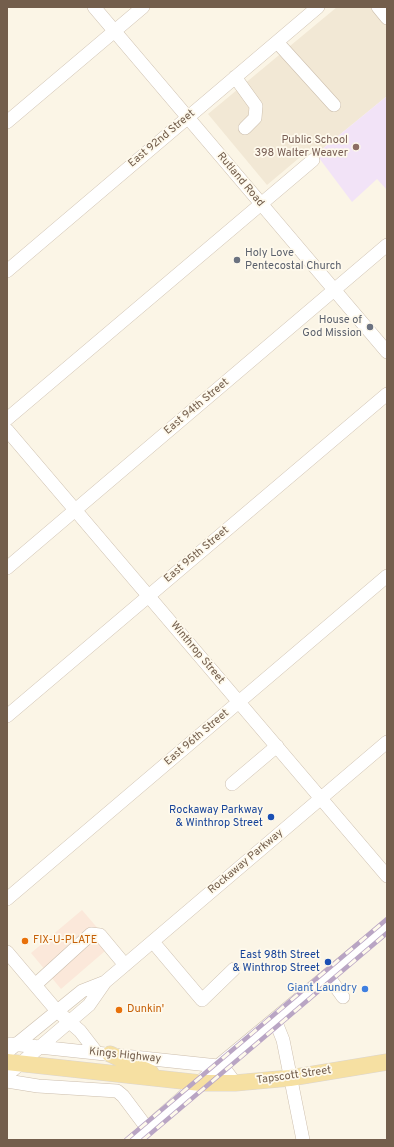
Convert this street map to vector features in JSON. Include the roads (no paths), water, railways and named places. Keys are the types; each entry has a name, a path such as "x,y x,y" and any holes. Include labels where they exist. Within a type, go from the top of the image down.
{"main road":[{"path":"104,1054 163,1079"},
{"name":"Kings Highway","path":"14,1062 201,1083"},
{"name":"Tapscott Street","path":"201,1083 235,1083 290,1078 387,1062"}],"street":[{"name":"Rutland Road","path":"94,7 387,352"},
{"path":"7,122 143,7"},
{"name":"East 92nd Street","path":"7,271 318,7"},
{"path":"378,7 387,18"},
{"path":"277,42 334,105"},
{"path":"236,77 256,106 255,118 245,128"},
{"path":"7,419 313,160"},
{"name":"East 94th Street","path":"7,568 387,245"},
{"name":"East 95th Street","path":"7,716 387,394"},
{"name":"Winthrop Street","path":"7,430 387,876"},
{"name":"East 96th Street","path":"7,899 387,576"},
{"name":"Rockaway Parkway","path":"10,1047 82,991 104,982 387,742"},
{"path":"232,784 277,746"},
{"path":"134,1140 201,1083 218,1066 387,926"},
{"path":"35,985 92,934 100,934 125,965"},
{"path":"153,942 202,1000 234,969"},
{"path":"7,952 57,1010 104,1054"},
{"path":"328,976 343,996"},
{"name":"Rockaway Parkway","path":"7,1075 14,1062 39,1047 89,1005 104,982"},
{"path":"275,1020 283,1040 302,1140"},
{"name":"Kings Highway","path":"10,1047 39,1047 218,1066"},
{"path":"218,1066 226,1071 235,1083"},
{"path":"7,1081 38,1086 117,1091 123,1096 147,1128"}],"railway":[{"path":"126,1140 387,919"},
{"path":"143,1140 387,933"}],"place":[{"name":"Public School 398 Walter Weaver","path":"356,147"},
{"name":"Holy Love Pentecostal Church","path":"237,260"},
{"name":"House of God Mission","path":"370,327"},
{"name":"Rockaway Parkway & Winthrop Street","path":"271,817"},
{"name":"FIX-U-PLATE","path":"25,941"},
{"name":"East 98th Street & Winthrop Street","path":"328,962"},
{"name":"Giant Laundry","path":"365,989"},
{"name":"Dunkin'","path":"119,1010"}]}
